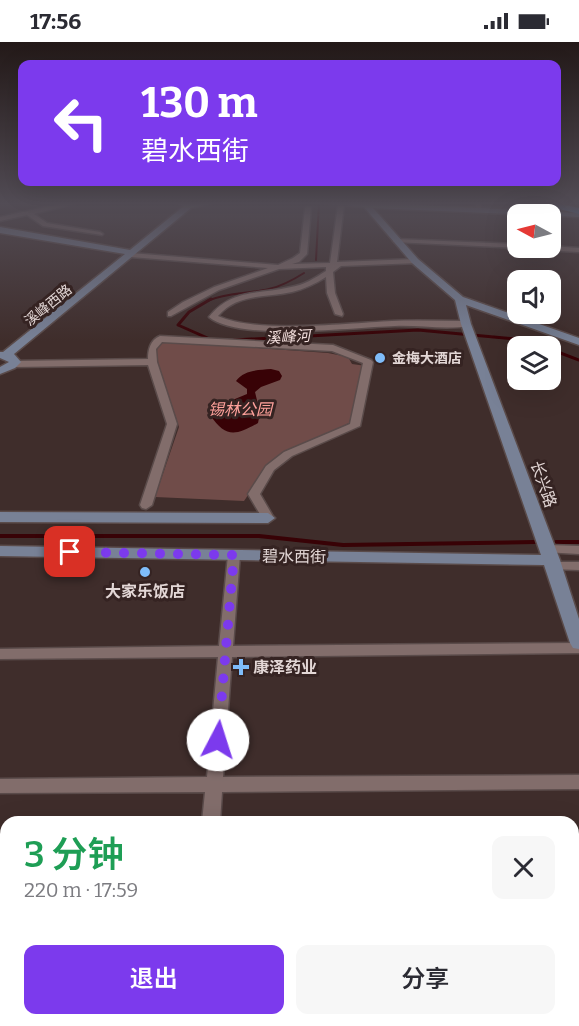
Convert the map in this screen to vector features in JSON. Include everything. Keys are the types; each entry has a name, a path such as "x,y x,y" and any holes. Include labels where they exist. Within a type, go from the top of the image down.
{"street":[{"path":"104,249 133,254 280,267 330,267 415,261"},
{"name":"溪峰西路","path":"0,381 5,363 138,249"},
{"path":"171,314 190,299 231,281 280,267 303,254 304,249"},
{"path":"333,249 330,267 331,292 339,314"},
{"path":"404,249 460,299 579,342"},
{"path":"561,249 579,250"},
{"path":"330,267 302,287 232,299 219,309 213,318 219,323 235,326 293,328 399,323 468,330"},
{"name":"长兴路","path":"460,299 468,330 551,558 579,643"},
{"path":"146,505 172,424 152,362 152,348 160,339 333,348 368,362 355,426 288,454 270,468 254,494 268,518"},
{"path":"5,363 152,362"},
{"path":"0,517 268,518"},
{"path":"551,558 579,550"},
{"name":"碧水西街","path":"0,551 551,558"},
{"path":"211,816 234,555"},
{"path":"551,558 579,566"},
{"path":"0,654 579,648"},
{"path":"0,786 579,782"}],"green space":[{"name":"锡林公园","path":"162,341 328,353 348,357 352,364 366,366 349,423 265,470 244,501 155,497 179,427 155,353"}],"shaded area":[{"path":"271,369 279,371 282,376 280,380 261,387 255,392 260,413 258,423 237,432 221,428 210,415 211,409 247,394 247,389 236,381 239,377 252,371"}],"waterway":[{"name":"溪峰河","path":"316,260 317,249"},
{"name":"溪峰河","path":"208,301 222,296 274,288 304,273"},
{"name":"溪峰河","path":"208,301 189,312 178,325 212,340"},
{"name":"溪峰河","path":"234,340 418,330 507,338"},
{"name":"溪峰河","path":"561,353 579,360"},
{"path":"0,536 259,536 343,545 535,542"},
{"path":"556,542 579,542"}],"place":[{"name":"金梅大酒店","path":"380,358"},
{"name":"大家乐饭店","path":"145,572"},
{"name":"康泽药业","path":"241,667"}],"route":[{"path":"70,552 234,555 218,740"}]}
